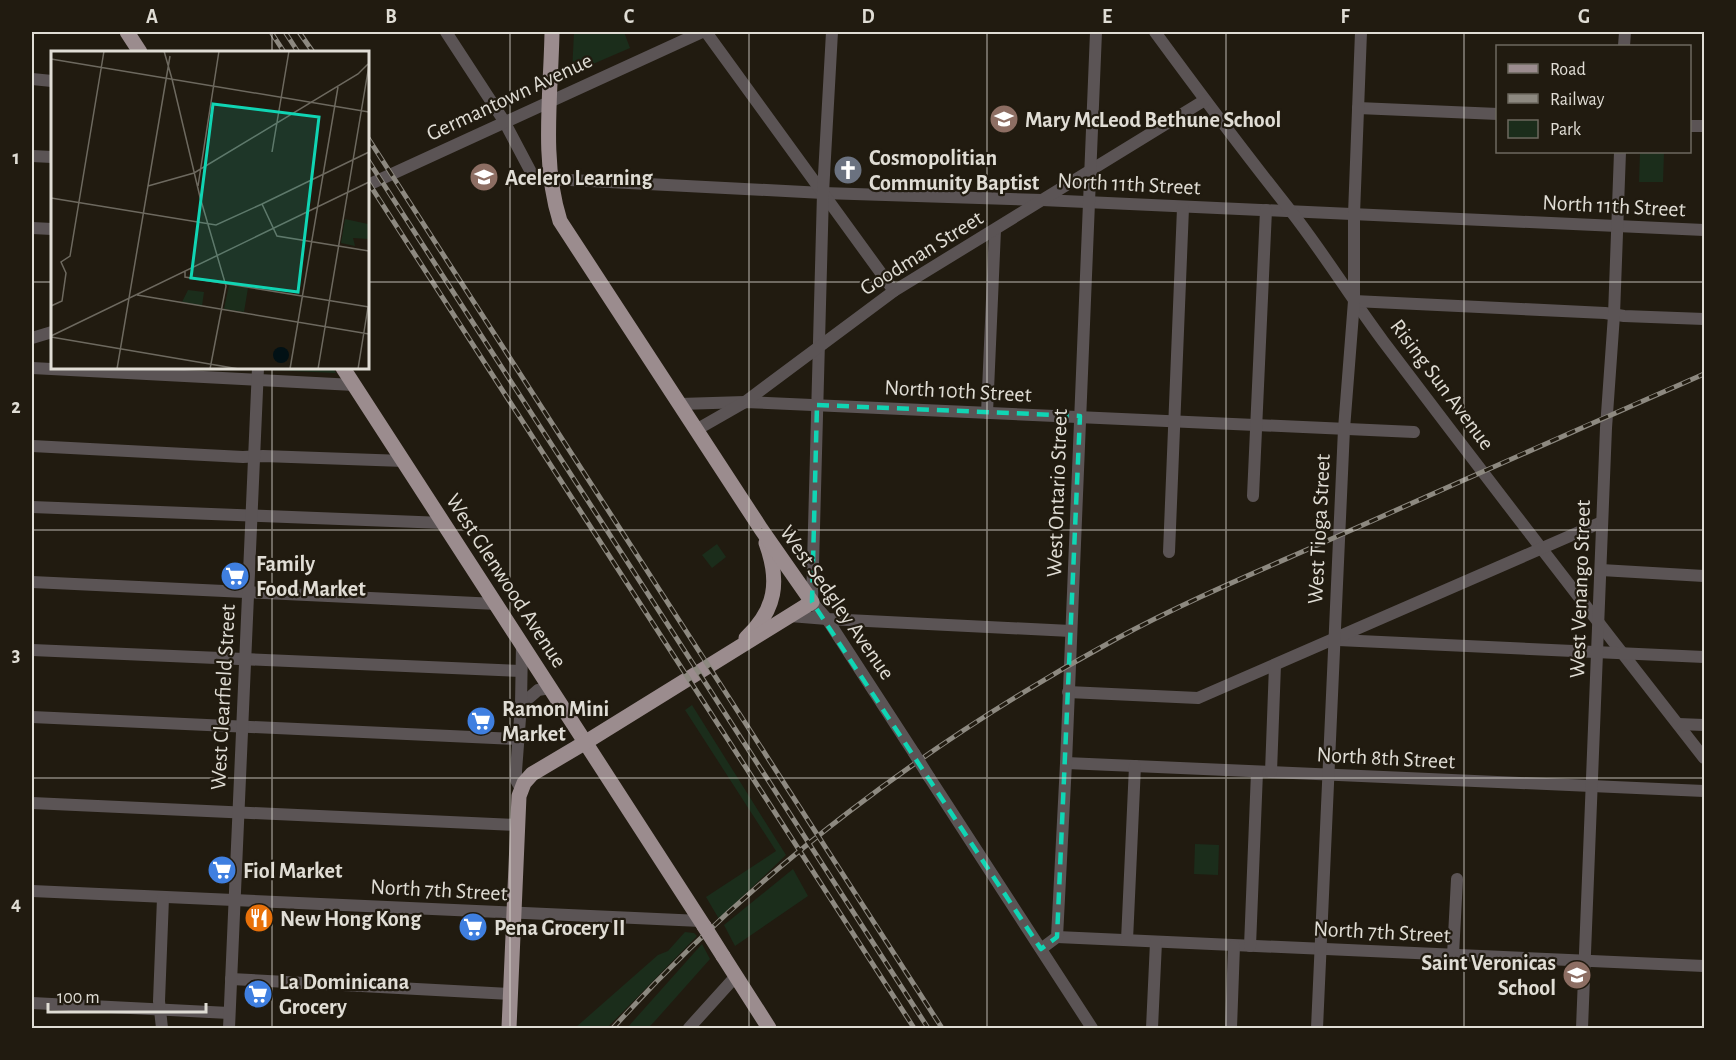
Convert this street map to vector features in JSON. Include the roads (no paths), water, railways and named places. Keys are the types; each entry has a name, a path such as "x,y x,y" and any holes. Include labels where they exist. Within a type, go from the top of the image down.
{"main road":[{"path":"127,32 139,51"},
{"name":"West Sedgley Avenue","path":"552,32 549,141 553,198 560,221 760,529 812,602"},
{"name":"West Glenwood Avenue","path":"344,369 769,1029"},
{"path":"734,649 755,630 768,608 775,586 775,574 760,529"},
{"path":"509,1029 517,825 521,789 532,774 812,602"}],"street":[{"path":"446,32 504,121 532,174 551,179"},
{"path":"704,32 894,291"},
{"name":"Germantown Avenue","path":"369,185 681,36 704,32"},
{"path":"812,602 823,193 832,32"},
{"name":"West Ontario Street","path":"1057,937 1096,32"},
{"name":"Rising Sun Avenue","path":"1155,32 1291,211 1354,302 1542,550 1704,758"},
{"name":"West Tioga Street","path":"1317,1029 1344,429 1354,302 1354,214 1361,32"},
{"path":"32,79 51,81"},
{"name":"Goodman Street","path":"696,430 745,402 894,291 1205,100"},
{"path":"1358,108 1496,114"},
{"name":"West Venango Street","path":"1582,1029 1602,522 1614,315 1620,153"},
{"path":"32,156 51,157"},
{"name":"North 11th Street","path":"551,179 823,193 1042,200 1704,230"},
{"path":"1169,552 1183,208"},
{"path":"1253,496 1266,210"},
{"path":"32,228 51,229"},
{"path":"987,412 995,230"},
{"path":"1354,302 1704,319"},
{"path":"32,338 51,332"},
{"path":"32,368 354,385"},
{"name":"West Clearfield Street","path":"229,1029 258,369"},
{"name":"North 10th Street","path":"680,404 745,402 1414,432"},
{"path":"32,446 404,462"},
{"path":"32,507 444,523"},
{"path":"1068,692 1198,698 1602,522"},
{"path":"1601,570 1704,576"},
{"path":"32,582 497,604"},
{"name":"West Sedgley Avenue","path":"812,602 827,619 1092,1029"},
{"path":"790,616 1071,631"},
{"path":"1334,640 1704,657"},
{"path":"521,789 516,780 522,644"},
{"path":"32,650 521,671"},
{"path":"1271,772 1275,666"},
{"path":"521,705 538,690 550,688"},
{"path":"32,717 517,739"},
{"path":"1678,724 1704,725"},
{"name":"North 8th Street","path":"1066,763 1704,791"},
{"path":"1128,940 1135,766"},
{"path":"1250,946 1257,772"},
{"path":"32,803 517,825"},
{"path":"1453,955 1456,879"},
{"name":"North 7th Street","path":"32,891 702,923"},
{"path":"162,1029 160,1010 163,898"},
{"path":"1041,949 1057,937"},
{"name":"North 7th Street","path":"1057,937 1704,966"},
{"path":"1152,1029 1156,942"},
{"path":"1231,1029 1234,946"},
{"path":"689,1029 736,976"},
{"path":"231,979 511,993"},
{"path":"32,1003 229,1013"}],"railway":[{"path":"271,32 283,51"},
{"path":"285,32 297,51"},
{"path":"299,32 312,51"},
{"path":"369,140 942,1028"},
{"path":"369,162 928,1028"},
{"path":"369,184 914,1028"},
{"path":"613,1028 725,915 786,863 913,765 979,720 1047,678 1116,639 1198,598 1704,374"}],"place":[{"name":"Mary McLeod Bethune School","path":"1004,119"},
{"name":"Cosmopolitian Community Baptist","path":"848,170"},
{"name":"Acelero Learning","path":"484,177"},
{"name":"Family Food Market","path":"235,576"},
{"name":"Ramon Mini Market","path":"481,721"},
{"name":"Fiol Market","path":"222,870"},
{"name":"New Hong Kong","path":"259,918"},
{"name":"Pena Grocery II","path":"473,927"},
{"name":"Saint Veronicas School","path":"1577,975"},
{"name":"La Dominicana Grocery","path":"258,994"}]}
